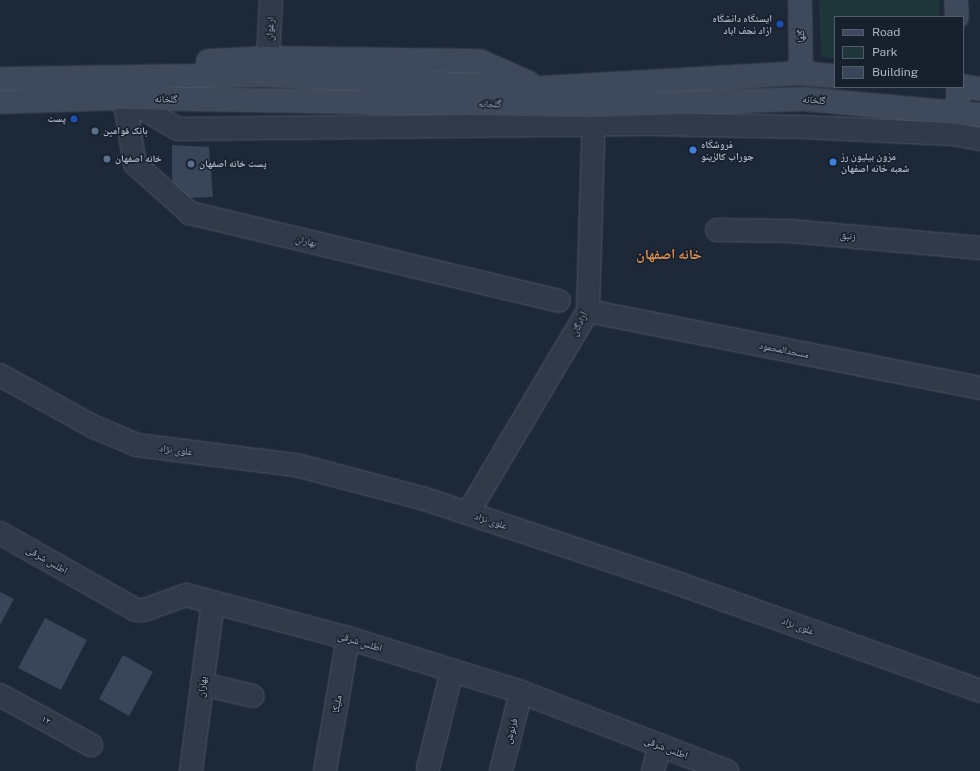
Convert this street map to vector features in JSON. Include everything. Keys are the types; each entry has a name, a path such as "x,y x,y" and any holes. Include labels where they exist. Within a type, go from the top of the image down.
{"main road":[{"name":"گلها","path":"800,0 801,73"},
{"path":"956,0 957,16"},
{"path":"158,76 180,65 196,62 268,58 480,61 541,88"},
{"name":"گلخانه","path":"0,79 267,75 541,88 801,73 834,76"},
{"path":"964,86 980,89"},
{"path":"958,88 958,112"},
{"name":"گلخانه","path":"0,102 124,98 594,115 804,99 980,115"}],"street":[{"name":"ارغوان","path":"268,58 271,0"},
{"path":"124,98 178,129 594,115 952,134 980,139"},
{"name":"بهاران","path":"124,98 135,164 190,213 559,301"},
{"name":"آزادگان","path":"468,513 588,311 594,115"},
{"name":"زنبق","path":"716,230 790,231 980,248"},
{"name":"مسجدالمحمود","path":"588,311 980,388"},
{"name":"علوی نژاد","path":"0,375 92,426 137,445 296,465 425,499 666,579 980,691"},
{"name":"اطلس شرقی","path":"0,533 136,610 144,610 186,595 348,638 521,692 728,771"},
{"name":"بهاران","path":"191,771 213,602"},
{"name":"ملیکا","path":"325,771 348,638"},
{"path":"428,768 452,670"},
{"path":"202,684 253,696"},
{"name":"فرنوش","path":"500,771 521,692"},
{"name":"۱۲","path":"0,695 91,745"},
{"path":"653,771 660,745"}],"green space":[{"path":"819,0 940,0 939,16 834,16 834,59 821,55"}],"building":[{"name":"پست خانه اصفهان","path":"172,145 209,147 213,197 186,198 172,180"},
{"path":"0,592 14,599 0,625"},
{"path":"45,618 87,640 61,690 18,668"},
{"path":"123,655 153,672 129,716 99,699"}],"place":[{"name":"ایستگاه دانشگاه ازاد نجف اباد","path":"780,24"},
{"name":"پست","path":"74,119"},
{"name":"بانک قوامین","path":"95,131"},
{"name":"فروشگاه جوراب کالزینو","path":"693,150"},
{"name":"خانه اصفهان","path":"107,159"},
{"name":"مزون بیلیون رز شعبه خانه اصفهان","path":"833,162"},
{"name":"پست خانه اصفهان","path":"191,164"}],"district":[{"name":"خانه اصفهان","path":"669,254"}]}
